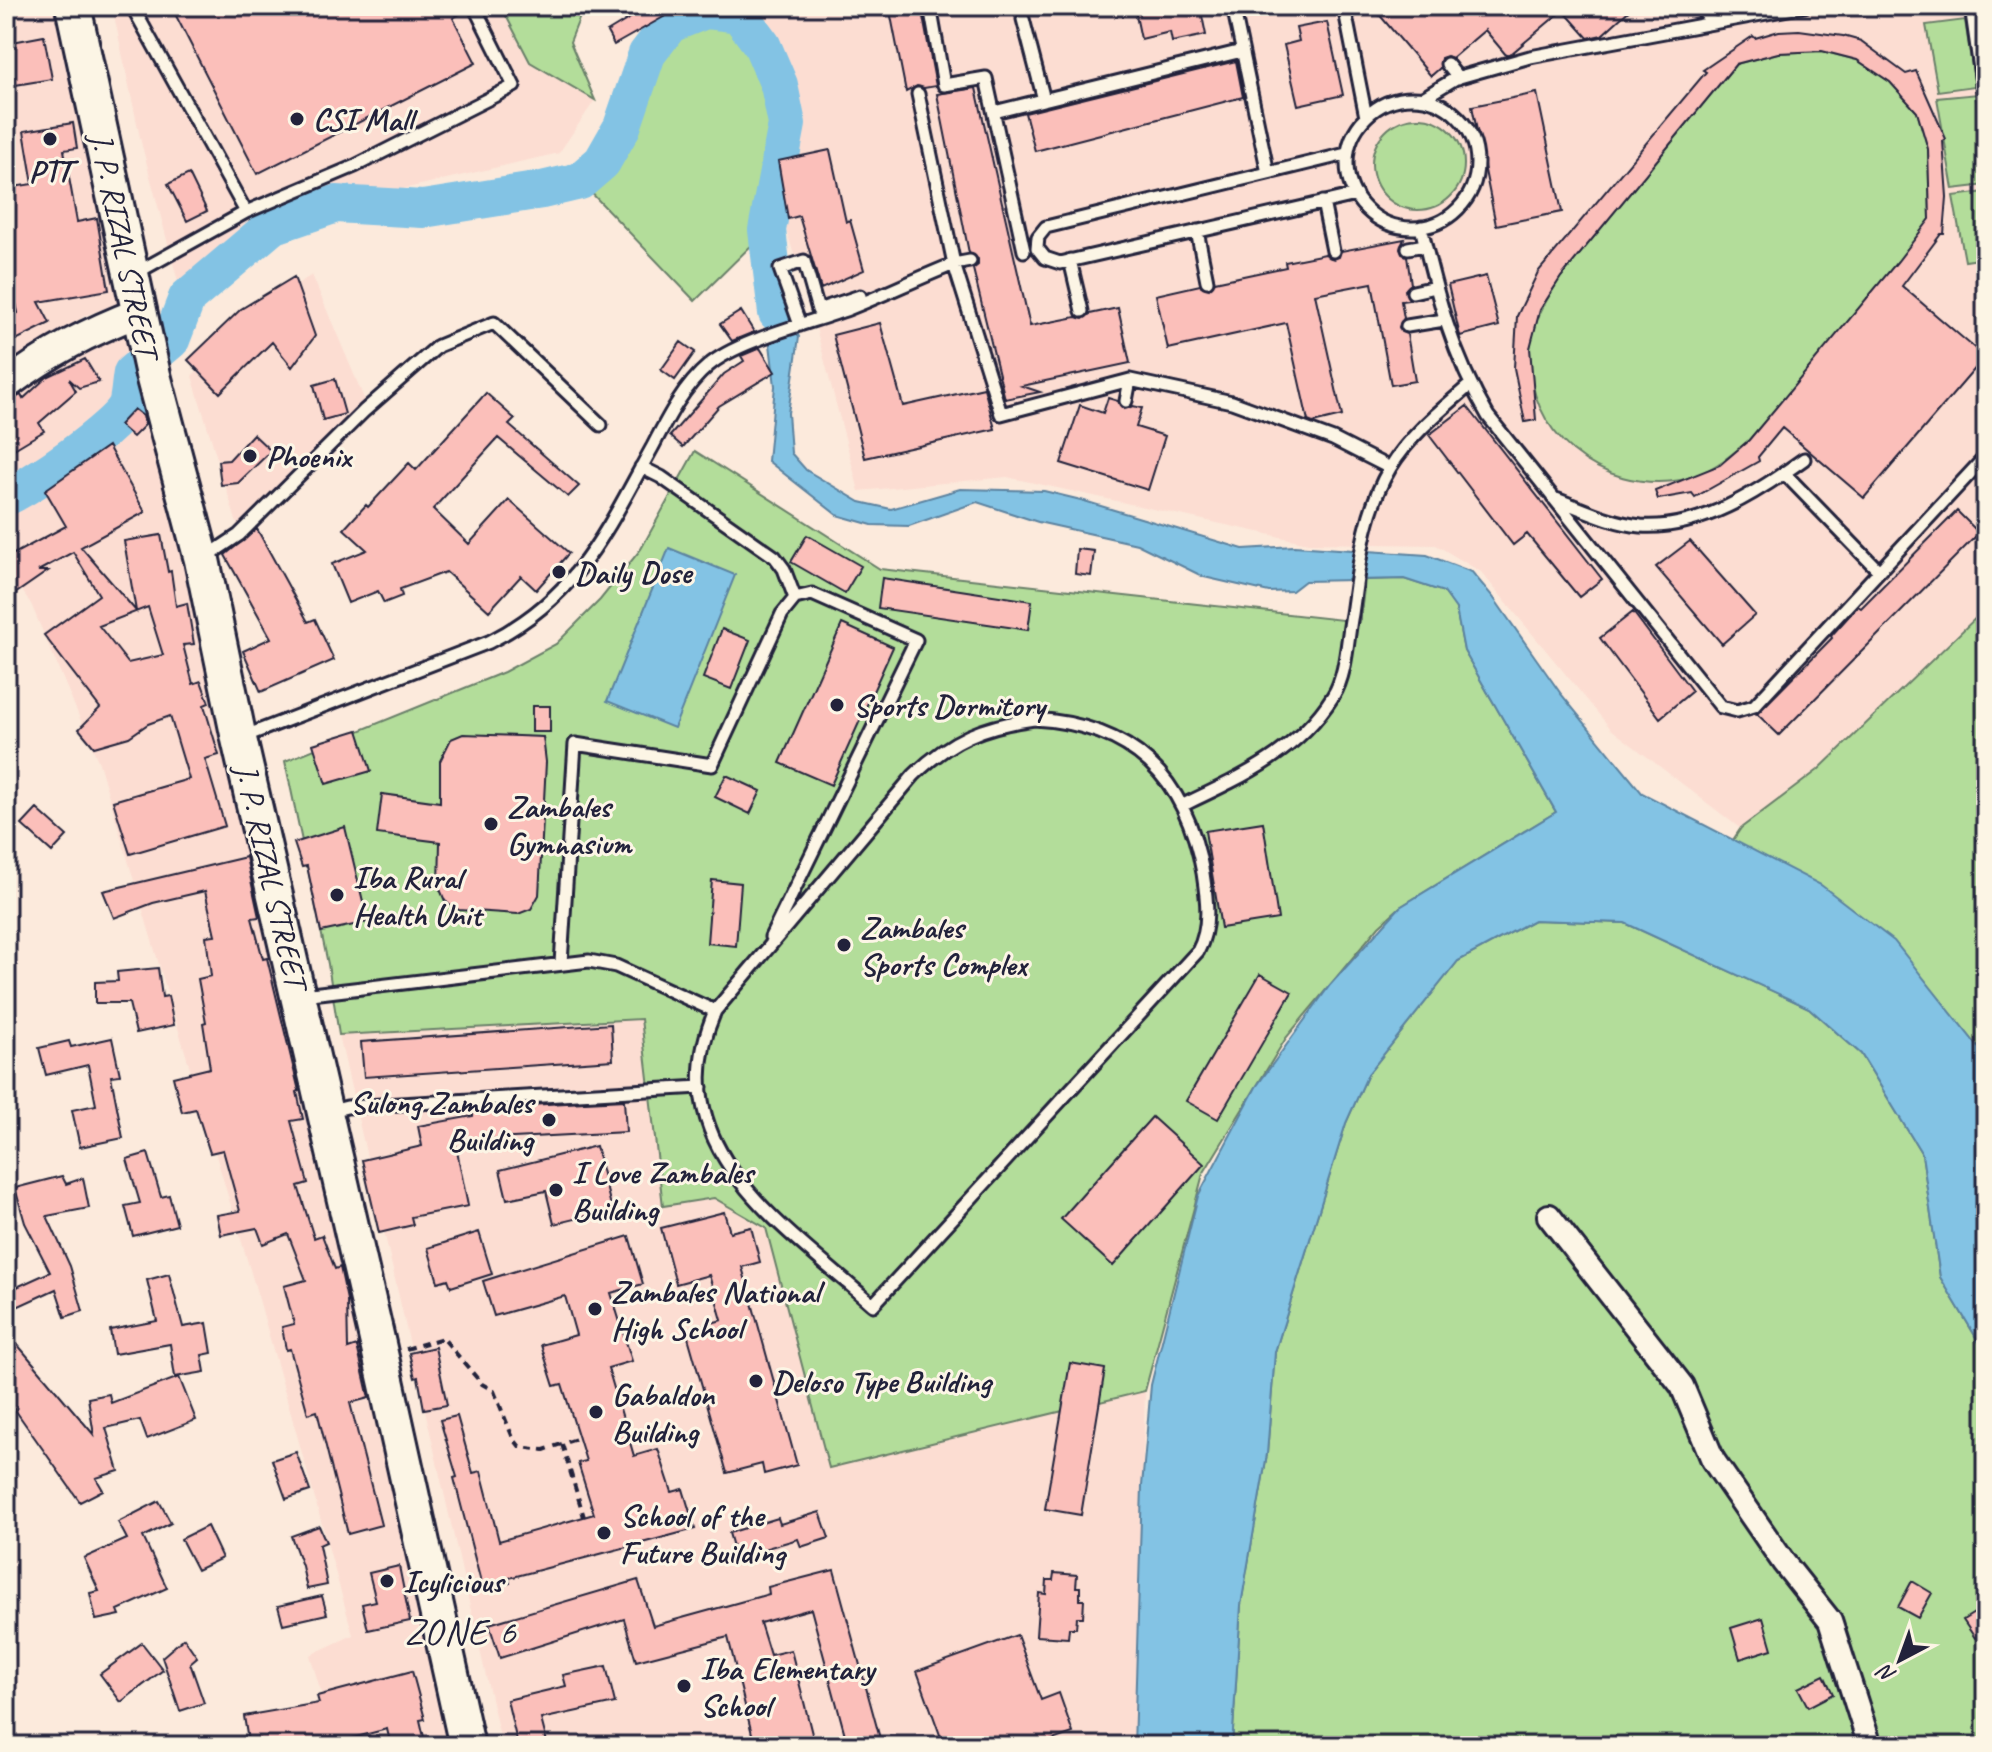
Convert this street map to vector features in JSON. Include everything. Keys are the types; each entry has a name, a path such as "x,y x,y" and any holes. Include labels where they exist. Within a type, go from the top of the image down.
{"main road":[{"name":"J. P. RIZAL STREET","path":"73,6 153,375 202,560 239,739 467,1746"}],"street":[{"path":"6,385 88,332 143,326"},
{"path":"1549,1216 1682,1386 1713,1460 1784,1563 1830,1621 1870,1746"}],"lane":[{"path":"132,6 246,212"},
{"path":"132,275 246,212 355,166 514,86 474,6"},
{"path":"930,6 944,85 986,78 1025,250"},
{"path":"1233,6 1268,173"},
{"path":"1344,6 1366,117"},
{"path":"1423,98 1458,78 1536,56 1805,6"},
{"path":"1971,6 1986,112"},
{"path":"1701,9 1713,23"},
{"path":"1023,19 1044,100"},
{"path":"1614,27 1625,39"},
{"path":"1526,45 1536,56"},
{"path":"994,112 1242,51"},
{"path":"1447,64 1458,78"},
{"path":"918,94 954,264 1001,414 1130,380 1232,402 1333,439 1390,468"},
{"path":"1402,98 1423,98 1442,105 1459,117 1471,133 1477,153 1477,176 1469,197 1454,214 1434,225 1412,228 1389,224 1370,212 1356,195 1348,177 1346,154 1354,133 1366,117 1383,105 1402,98"},
{"path":"1025,250 1046,227 1346,154"},
{"path":"1025,250 1060,263 1356,195"},
{"path":"1323,202 1333,251"},
{"path":"1421,227 1444,320 1470,385 1488,416 1721,707 1737,711 1754,706 1986,456"},
{"path":"1197,231 1207,281"},
{"path":"1408,248 1425,245"},
{"path":"1070,260 1082,311"},
{"path":"798,326 780,269 804,261 818,310 864,294 867,300"},
{"path":"239,739 489,642 518,627 549,604 604,537 685,393 708,366 734,351 954,264 970,261"},
{"path":"1413,292 1440,294"},
{"path":"1407,326 1444,320"},
{"path":"202,560 239,535 364,411 438,346 494,323 601,425"},
{"path":"1126,401 1130,380"},
{"path":"1183,805 1246,775 1284,751 1312,724 1335,694 1362,548 1374,503 1390,468 1428,422 1470,385"},
{"path":"1552,497 1611,520 1642,526 1675,523 1714,512 1804,459"},
{"path":"641,467 775,557 784,569 795,598"},
{"path":"1784,473 1879,571"},
{"path":"561,963 575,744 712,765 782,614 795,598 812,594 916,640 763,955"},
{"path":"1034,719 1059,720 1087,727 1134,751 1169,784 1183,805 1198,844 1205,889 1207,923 1198,951 873,1305 748,1194 726,1163 709,1129 701,1087 701,1061 715,1011 914,775 936,753 963,737 994,726 1034,719"},
{"path":"298,996 589,961 616,966 715,1011"},
{"path":"325,1112 347,1107 701,1087"}],"path":[{"path":"404,1350 443,1338 482,1384 494,1391 513,1438 520,1447 544,1450 579,1438"},
{"path":"562,1444 584,1517"}],"shaded area":[{"path":"6,6 73,6 140,296 86,315 6,366"},
{"path":"112,6 501,6 530,62 595,100 559,153 403,189 300,203 185,308 141,142"},
{"path":"749,6 1986,6 1986,608 1818,770 1741,829 1611,729 1481,572 1436,545 1308,543 1007,477 859,491 782,215 794,100"},
{"path":"312,275 369,410 241,537 192,376 256,309"},
{"path":"130,324 467,1746 337,1746 310,1655 353,1635 260,1303 99,763 31,604 6,566 6,390"},
{"name":"Zambales National High School","path":"641,1019 663,1206 714,1198 766,1227 829,1468 1145,1391 1134,1746 502,1746 339,1035"}],"green space":[{"path":"501,6 584,6 570,42 595,100 530,62"},
{"path":"705,10 739,14 762,45 779,85 787,124 767,230 695,301 580,181 602,161 622,127 647,54 670,24"},
{"path":"1965,20 1975,86 1938,91 1926,25"},
{"path":"1822,51 1857,60 1890,82 1917,112 1928,149 1930,219 1749,440 1726,459 1709,470 1681,480 1651,482 1623,477 1596,467 1573,451 1554,431 1540,407 1531,379 1530,349 1537,320 1546,302 1561,277 1736,64 1778,53"},
{"path":"1978,94 1986,155 1986,185 1953,189 1937,98"},
{"path":"1418,118 1436,121 1451,131 1461,146 1464,164 1461,182 1451,197 1436,207 1418,210 1400,207 1385,197 1375,182 1372,164 1375,146 1385,131 1400,121"},
{"path":"1986,192 1986,258 1965,261 1953,196"},
{"name":"Zambales Sports Complex","path":"695,451 880,569 1360,622 1365,580 1404,579 1444,592 1456,608 1464,651 1556,812 1400,907 1379,926 1286,1038 1203,1174 1145,1391 829,1468 766,1228 714,1198 663,1206 641,1019 339,1035 328,964 285,761 504,672 556,644 600,600 641,549"},
{"path":"1986,608 1986,1057 1893,941 1733,840 1741,828 1818,770"},
{"path":"1534,920 1625,923 1809,1008 1861,1054 1922,1154 1940,1277 1986,1354 1986,1746 1232,1746 1241,1604 1267,1454 1275,1352 1346,1123 1368,1074 1458,961"}],"water":[{"path":"772,261 782,301 799,337 788,413 791,453 806,470 860,502 891,509 960,489 1044,491 1243,549 1294,546 1427,555 1472,572 1561,694 1642,793 1821,885 1894,941 1986,1057 1986,1354 1940,1277 1922,1154 1861,1054 1809,1008 1625,923 1534,920 1458,961 1368,1074 1346,1123 1275,1352 1267,1454 1241,1605 1232,1746 1134,1746 1142,1486 1151,1385 1198,1196 1256,1087 1330,985 1400,907 1556,812 1464,651 1456,609 1444,592 1404,579 1305,581 1292,591 1269,592 1204,577 1137,544 1038,522 977,502 909,526 872,525 837,515 768,461 775,386 765,302"},
{"path":"669,548 735,575 674,728 607,701"}],"building":[{"name":"CSI Mall","path":"171,6 466,6 467,10 453,18 476,63 257,174"},
{"path":"650,6 683,6 614,45 607,32"},
{"path":"889,6 921,6 936,86 917,86 906,92"},
{"path":"1134,6 1168,6 1169,12 1200,6 1206,35 1172,42 1170,32 1141,39"},
{"path":"1372,6 1634,6 1602,35 1588,38 1563,10 1506,55 1485,30 1452,58 1441,58 1440,68 1431,76"},
{"path":"1327,22 1343,95 1298,105 1284,45 1299,41 1296,28"},
{"path":"1799,30 1861,41 1906,74 1916,71 1946,139 1943,141 1947,197 1944,234 1902,286 1985,357 1864,498 1782,428 1758,457 1759,461 1695,497 1692,493 1658,499 1655,491 1720,465 1749,440 1930,219 1928,149 1917,112 1890,82 1857,60 1822,51 1778,53 1736,64 1561,277 1540,310 1530,348 1536,420 1525,422 1514,368 1517,316 1538,272 1706,72 1703,70 1753,36"},
{"path":"44,36 52,79 15,85 7,43"},
{"path":"1236,61 1243,97 1035,151 1025,113"},
{"path":"976,88 1030,326 1076,317 1083,319 1090,314 1118,308 1130,363 1022,386 1040,392 1005,399 973,269 978,265 978,259 969,253 937,94"},
{"path":"1537,93 1562,212 1496,225 1472,106"},
{"path":"73,123 77,148 64,150 77,222 97,218 109,290 39,302 50,323 6,345 6,319 18,313 11,279 6,281 6,188 33,184 24,131"},
{"path":"830,150 846,222 850,220 864,270 821,289 799,216 788,219 778,161"},
{"path":"189,174 207,211 187,221 168,184"},
{"path":"1404,239 1400,249 1407,256 1411,284 1405,290 1409,300 1401,301 1404,318 1399,327 1401,332 1407,334 1415,381 1391,385 1372,283 1315,294 1342,416 1313,423 1308,421 1286,323 1168,349 1156,295 1200,285 1209,289 1215,282 1286,267 1285,262 1325,254 1334,259 1339,257 1341,251"},
{"path":"1486,276 1499,326 1460,336 1448,285"},
{"path":"294,277 315,336 292,367 272,342 220,393 188,360 241,309"},
{"path":"741,311 754,332 732,341 720,324"},
{"path":"880,323 903,406 984,388 995,429 865,458 833,335"},
{"path":"681,342 695,352 675,380 661,370"},
{"path":"760,348 775,372 719,406 683,447 670,436 724,374 744,361 741,356"},
{"path":"85,359 99,382 79,388 69,379 76,391 39,423 44,431 14,449 6,437 6,402 21,395 23,399 47,377"},
{"path":"335,379 345,414 323,420 314,385"},
{"path":"486,393 515,419 509,425 579,486 568,497 498,438 433,509 469,544 509,500 569,553 536,590 521,576 489,611 446,572 400,589 402,596 384,603 378,591 348,603 332,564 367,550 344,529 409,463 416,470"},
{"path":"1108,398 1118,401 1124,409 1133,406 1142,408 1136,427 1165,436 1148,490 1061,463 1080,405 1103,413"},
{"path":"1467,406 1602,579 1579,597 1527,534 1513,545 1429,435"},
{"path":"134,409 143,416 145,425 133,437 119,425"},
{"name":"Phoenix","path":"253,434 271,451 238,483 221,485 218,461 229,460"},
{"path":"108,446 145,512 81,547 136,611 124,541 161,535 176,606 187,603 194,644 183,645 193,684 201,681 209,703 204,705 219,755 205,759 225,826 130,854 113,801 189,779 170,716 148,724 129,737 94,747 79,729 100,708 44,635 99,595 73,552 38,571 48,571 6,600 6,558 66,526 45,490","holes":["148,607 163,655 128,663 99,626"]},
{"path":"1957,511 1979,533 1779,735 1757,714 1832,638 1858,606 1861,608"},
{"path":"257,529 308,622 315,619 334,660 261,692 243,651 271,638 225,555"},
{"path":"807,535 861,566 845,593 791,562"},
{"path":"1690,541 1755,615 1722,644 1656,567"},
{"path":"1077,549 1094,551 1091,576 1075,574"},
{"path":"882,578 1032,601 1028,630 878,608"},
{"path":"1633,612 1692,691 1660,718 1600,638"},
{"name":"Sports Dormitory","path":"842,624 893,647 831,785 780,763"},
{"path":"722,629 750,640 731,689 703,678"},
{"path":"532,706 550,706 550,732 532,732"},
{"path":"358,730 371,771 326,784 313,744"},
{"name":"Zambales Gymnasium","path":"463,734 543,737 546,762 539,895 531,909 518,914 459,910 445,901 439,887 440,842 377,834 382,794 440,802 440,761 451,739"},
{"path":"726,775 761,791 750,814 715,797"},
{"path":"37,809 67,836 52,852 22,825"},
{"path":"1263,822 1278,919 1221,928 1205,831"},
{"name":"Iba Rural Health Unit","path":"345,827 368,922 321,932 307,866 302,867 294,843"},
{"path":"246,857 259,917 252,918 263,959 267,958 299,1091 303,1119 291,1121 308,1183 298,1186 314,1238 322,1235 335,1269 340,1267 347,1300 348,1349 357,1346 369,1398 350,1403 381,1525 348,1534 317,1411 308,1414 290,1349 286,1350 282,1327 294,1324 284,1286 306,1280 288,1234 263,1244 257,1228 221,1235 217,1215 240,1211 223,1150 210,1153 196,1109 182,1112 173,1077 210,1068 198,979 211,976 206,936 215,935 205,891 153,903 114,918 103,891"},
{"path":"712,880 741,883 736,946 707,943"},
{"path":"158,968 162,997 168,996 174,1025 136,1033 129,1003 95,1003 95,982 118,981 117,972"},
{"path":"1260,974 1292,992 1218,1119 1186,1101"},
{"path":"611,1024 613,1060 364,1077 361,1042"},
{"path":"112,1038 120,1075 111,1076 123,1138 80,1147 72,1110 96,1105 88,1065 46,1075 39,1048 69,1041 71,1047"},
{"path":"624,1100 626,1132 455,1141 468,1206 411,1217 413,1225 379,1233 362,1160 422,1146 418,1126 473,1116 473,1108"},
{"path":"1152,1117 1204,1164 1113,1266 1061,1219"},
{"name":"I Love Zambales Building","path":"596,1146 612,1210 554,1224 546,1191 507,1199 500,1170"},
{"path":"148,1153 161,1197 169,1195 177,1225 133,1236 125,1206 140,1203 127,1159"},
{"path":"62,1176 66,1184 83,1178 89,1208 47,1216 70,1266 83,1311 65,1317 56,1289 6,1312 6,1292 50,1272 25,1223 15,1188"},
{"path":"724,1212 730,1232 751,1227 760,1262 742,1267 797,1465 764,1474 762,1464 727,1473 686,1330 722,1320 709,1275 676,1284 661,1228"},
{"path":"479,1232 492,1274 451,1287 448,1279 438,1282 428,1248"},
{"path":"629,1236 643,1284 611,1293 632,1361 608,1368 634,1456 658,1449 672,1492 683,1489 695,1529 509,1578 510,1583 483,1590 454,1478 457,1477 440,1420 457,1416 473,1473 481,1471 499,1541 594,1514 578,1463 586,1461 562,1384 554,1386 541,1345 576,1335 565,1296 494,1316 483,1281"},
{"path":"169,1274 183,1327 207,1323 212,1353 202,1355 205,1372 175,1377 170,1344 114,1354 110,1330 157,1321 147,1280"},
{"path":"6,1331 94,1435 88,1398 109,1394 111,1403 179,1377 196,1420 147,1439 140,1420 106,1428 119,1471 96,1478 103,1490 80,1502 6,1397"},
{"path":"435,1347 447,1405 424,1409 418,1377 415,1378 409,1353"},
{"path":"1070,1363 1105,1369 1081,1515 1045,1509"},
{"path":"296,1452 310,1491 286,1499 272,1460"},
{"path":"159,1501 171,1523 143,1537 167,1588 118,1610 120,1615 96,1620 90,1593 99,1591 84,1558 127,1539 118,1522"},
{"path":"820,1512 829,1538 801,1547 798,1539 736,1557 729,1533 778,1518 780,1524"},
{"path":"207,1526 222,1558 197,1570 181,1539"},
{"path":"319,1526 326,1542 319,1545 327,1585 307,1589 291,1536"},
{"path":"399,1566 410,1621 368,1630 362,1604 376,1601 369,1573"},
{"path":"834,1570 882,1746 848,1746 811,1609 760,1623 770,1655 791,1650 815,1746 755,1746 728,1637 636,1661 624,1619 500,1658 489,1624 638,1580 653,1626 769,1594 768,1587"},
{"path":"1054,1573 1077,1575 1076,1587 1080,1587 1080,1600 1084,1600 1083,1617 1077,1617 1076,1628 1069,1628 1068,1638 1036,1636 1039,1593 1046,1594 1047,1580 1053,1580"},
{"path":"1912,1581 1932,1593 1918,1618 1898,1607"},
{"path":"322,1596 327,1614 283,1624 278,1606"},
{"path":"1979,1610 1986,1620 1986,1631 1975,1638 1963,1620"},
{"path":"1763,1618 1772,1649 1740,1659 1731,1628"},
{"path":"1017,1635 1041,1700 1059,1693 1073,1733 1035,1746 944,1746 917,1671"},
{"path":"184,1638 197,1657 190,1663 204,1703 180,1711 162,1657"},
{"path":"142,1643 163,1670 121,1702 100,1674"},
{"path":"606,1666 615,1703 541,1719 548,1746 518,1746 507,1700 566,1686 563,1675"},
{"path":"412,1671 425,1719 420,1720 426,1746 391,1746 387,1729 322,1746 260,1746 259,1739 248,1741 244,1716 319,1703 317,1696"},
{"path":"1824,1675 1833,1694 1808,1707 1798,1688"}],"waterway":[{"path":"6,497 72,456 120,415 127,405 132,373 171,340 187,298 272,226 336,204 423,209 580,181 602,162 622,127 647,54 670,24 705,10 739,14 762,45 779,85 787,124 767,230 777,313"}],"place":[{"name":"CSI Mall","path":"297,119"},
{"name":"PTT","path":"50,139"},
{"name":"Phoenix","path":"250,456"},
{"name":"Daily Dose","path":"559,572"},
{"name":"Sports Dormitory","path":"837,705"},
{"name":"Zambales Gymnasium","path":"491,824"},
{"name":"Iba Rural Health Unit","path":"337,895"},
{"name":"Zambales Sports Complex","path":"844,945"},
{"name":"Sulong Zambales Building","path":"549,1120"},
{"name":"I Love Zambales Building","path":"556,1190"},
{"name":"Zambales National High School","path":"595,1309"},
{"name":"Deloso Type Building","path":"756,1381"},
{"name":"Gabaldon Building","path":"596,1412"},
{"name":"School of the Future Building","path":"604,1533"},
{"name":"Icylicious","path":"387,1581"},
{"name":"Iba Elementary School","path":"684,1686"}],"district":[{"name":"ZONE 6","path":"461,1632"}]}
